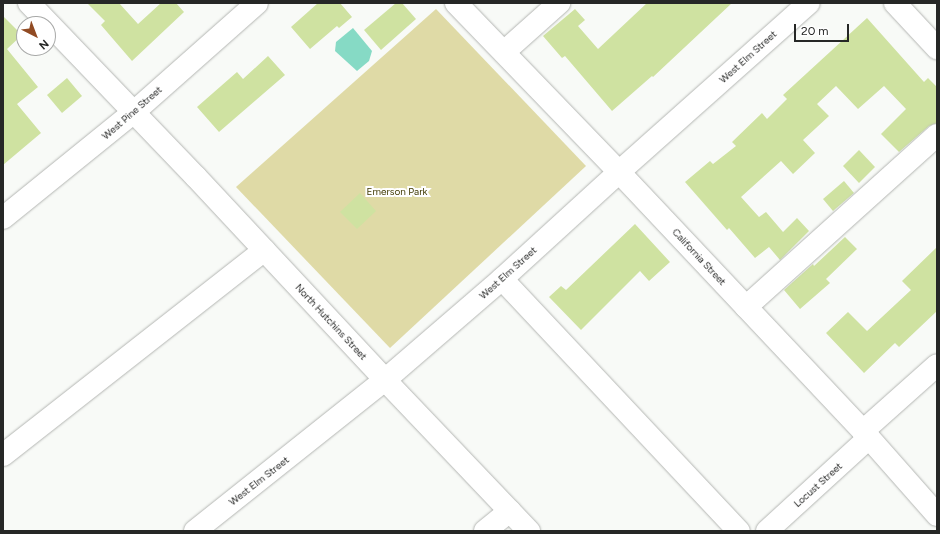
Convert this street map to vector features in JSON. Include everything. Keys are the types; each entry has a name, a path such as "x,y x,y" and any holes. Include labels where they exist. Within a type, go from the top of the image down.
{"street":[{"name":"North Hutchins Street","path":"29,3 134,112 529,531"},
{"name":"California Street","path":"456,3 619,172 746,307 866,435 937,515"},
{"path":"504,52 559,3"},
{"name":"West Elm Street","path":"195,531 385,380 502,279 619,172 809,3"},
{"path":"895,3 937,48"},
{"name":"West Pine Street","path":"3,218 134,112 250,5"},
{"path":"746,307 937,135"},
{"path":"3,455 264,250"},
{"path":"502,279 739,531"},
{"name":"Locust Street","path":"768,531 937,365"},
{"path":"485,531 510,511"}],"green space":[{"name":"Emerson Park","path":"436,9 586,166 390,348 236,187"}],"shaded area":[{"path":"353,28 372,51 369,61 357,71 335,51 336,42"}],"building":[{"path":"87,3 119,3 138,24 161,3 176,3 184,12 132,61 101,25 105,21"},
{"path":"318,3 340,3 352,17 339,28 337,26 310,49 291,27"},
{"path":"396,3 402,3 416,19 381,50 364,30"},
{"path":"647,3 732,3 653,77 652,76 612,111 565,56 562,58 543,36 575,9 585,20 578,26 598,49"},
{"path":"3,16 16,29 16,41 7,49 38,87 17,104 41,133 3,165"},
{"path":"867,18 924,82 928,78 937,87 937,123 929,126 899,152 881,134 906,109 884,86 858,109 836,86 817,104 829,116 803,140 815,153 793,174 781,161 741,197 759,217 766,212 783,232 797,218 809,231 780,260 769,247 755,258 729,228 727,230 685,182 710,161 713,164 736,146 732,142 762,113 767,119 787,99 783,95"},
{"path":"268,56 285,75 219,132 197,107 237,72 243,79"},
{"path":"67,78 82,96 62,113 47,95"},
{"path":"859,150 875,167 859,183 843,166"},
{"path":"844,181 854,193 833,211 823,199"},
{"path":"360,193 376,211 357,229 340,212"},
{"path":"635,224 670,262 649,281 640,271 581,330 549,297 561,286 566,290"},
{"path":"845,237 857,249 826,279 830,283 800,309 784,290 813,264 814,266"},
{"path":"937,247 937,311 899,347 895,343 864,373 826,333 848,312 867,331 911,290 902,281"}]}
